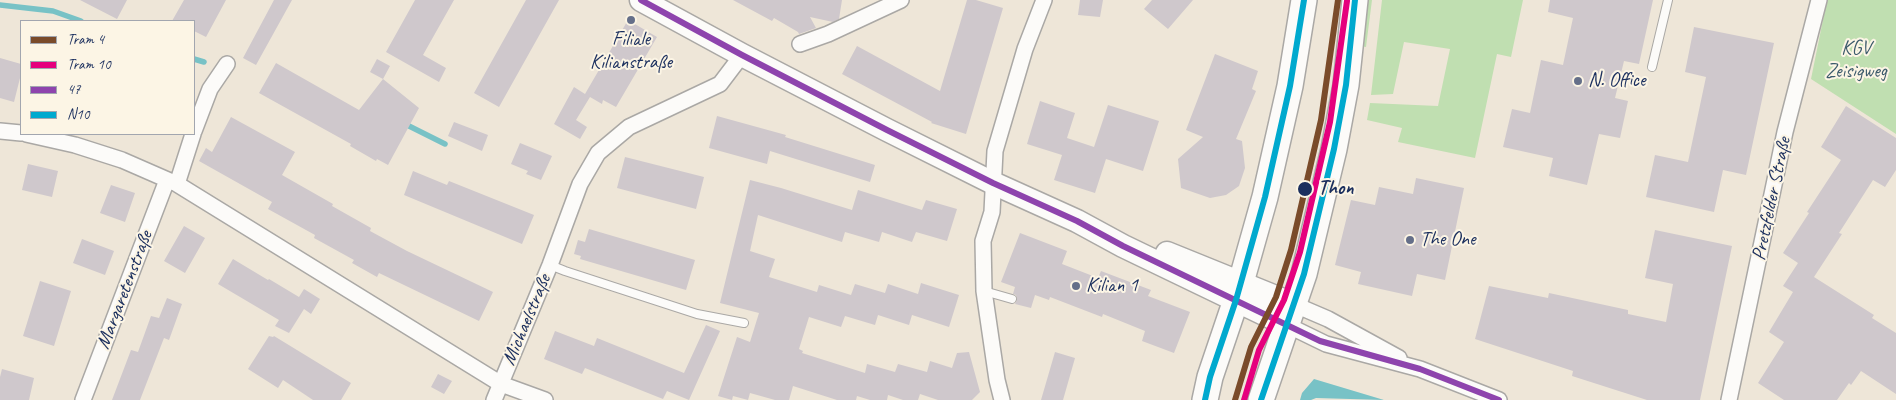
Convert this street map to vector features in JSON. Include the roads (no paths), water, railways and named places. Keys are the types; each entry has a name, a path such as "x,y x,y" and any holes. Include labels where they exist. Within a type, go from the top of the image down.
{"main road":[{"path":"641,0 742,56 993,183 1077,221 1123,246 1238,291 1290,315"},
{"path":"1205,400 1210,377 1261,215 1284,119 1304,0"},
{"path":"1261,400 1309,255 1341,116 1355,0"}],"street":[{"path":"800,44 828,34 901,0"},
{"path":"1002,400 997,380 984,291 983,242 992,212 995,151 1025,49 1044,0"},
{"name":"Pretzfelder Straße","path":"1729,400 1785,132 1819,0"},
{"name":"Michaelstraße","path":"30,135 75,145 122,160 172,182 501,384 550,265 580,184 598,153 629,127 720,84 742,56"},
{"path":"195,127 210,89 227,64"},
{"path":"0,131 20,133"},
{"path":"172,182 192,135"},
{"name":"Margaretenstraße","path":"83,400 172,182"},
{"path":"1290,315 1334,322 1420,369"},
{"path":"1290,315 1326,344 1420,369 1499,400"},
{"path":"494,400 501,384 546,400"}],"lane":[{"path":"1652,66 1668,0"},
{"path":"550,265 697,314 744,323"},
{"path":"984,291 1012,299"}],"water":[{"path":"1314,379 1384,400 1316,398 1300,400 1302,393"}],"waterway":[{"path":"0,5 53,11 78,20"},
{"path":"195,59 204,62"},
{"path":"403,123 445,144"}],"tram line":[{"name":"4","path":"1235,400 1251,347 1276,297 1291,250 1321,120 1338,0"},
{"name":"10","path":"1244,400 1259,350 1284,300 1300,252 1330,122 1347,1"}],"place":[{"name":"Filiale Kilianstraße","path":"631,20"},
{"name":"N. Office","path":"1578,81"},
{"name":"Thon","path":"1305,189"},
{"name":"The One","path":"1410,240"},
{"name":"Kilian 1","path":"1076,286"}],"park label":[{"name":"KGV Zeisigweg","path":"1856,60"}]}
